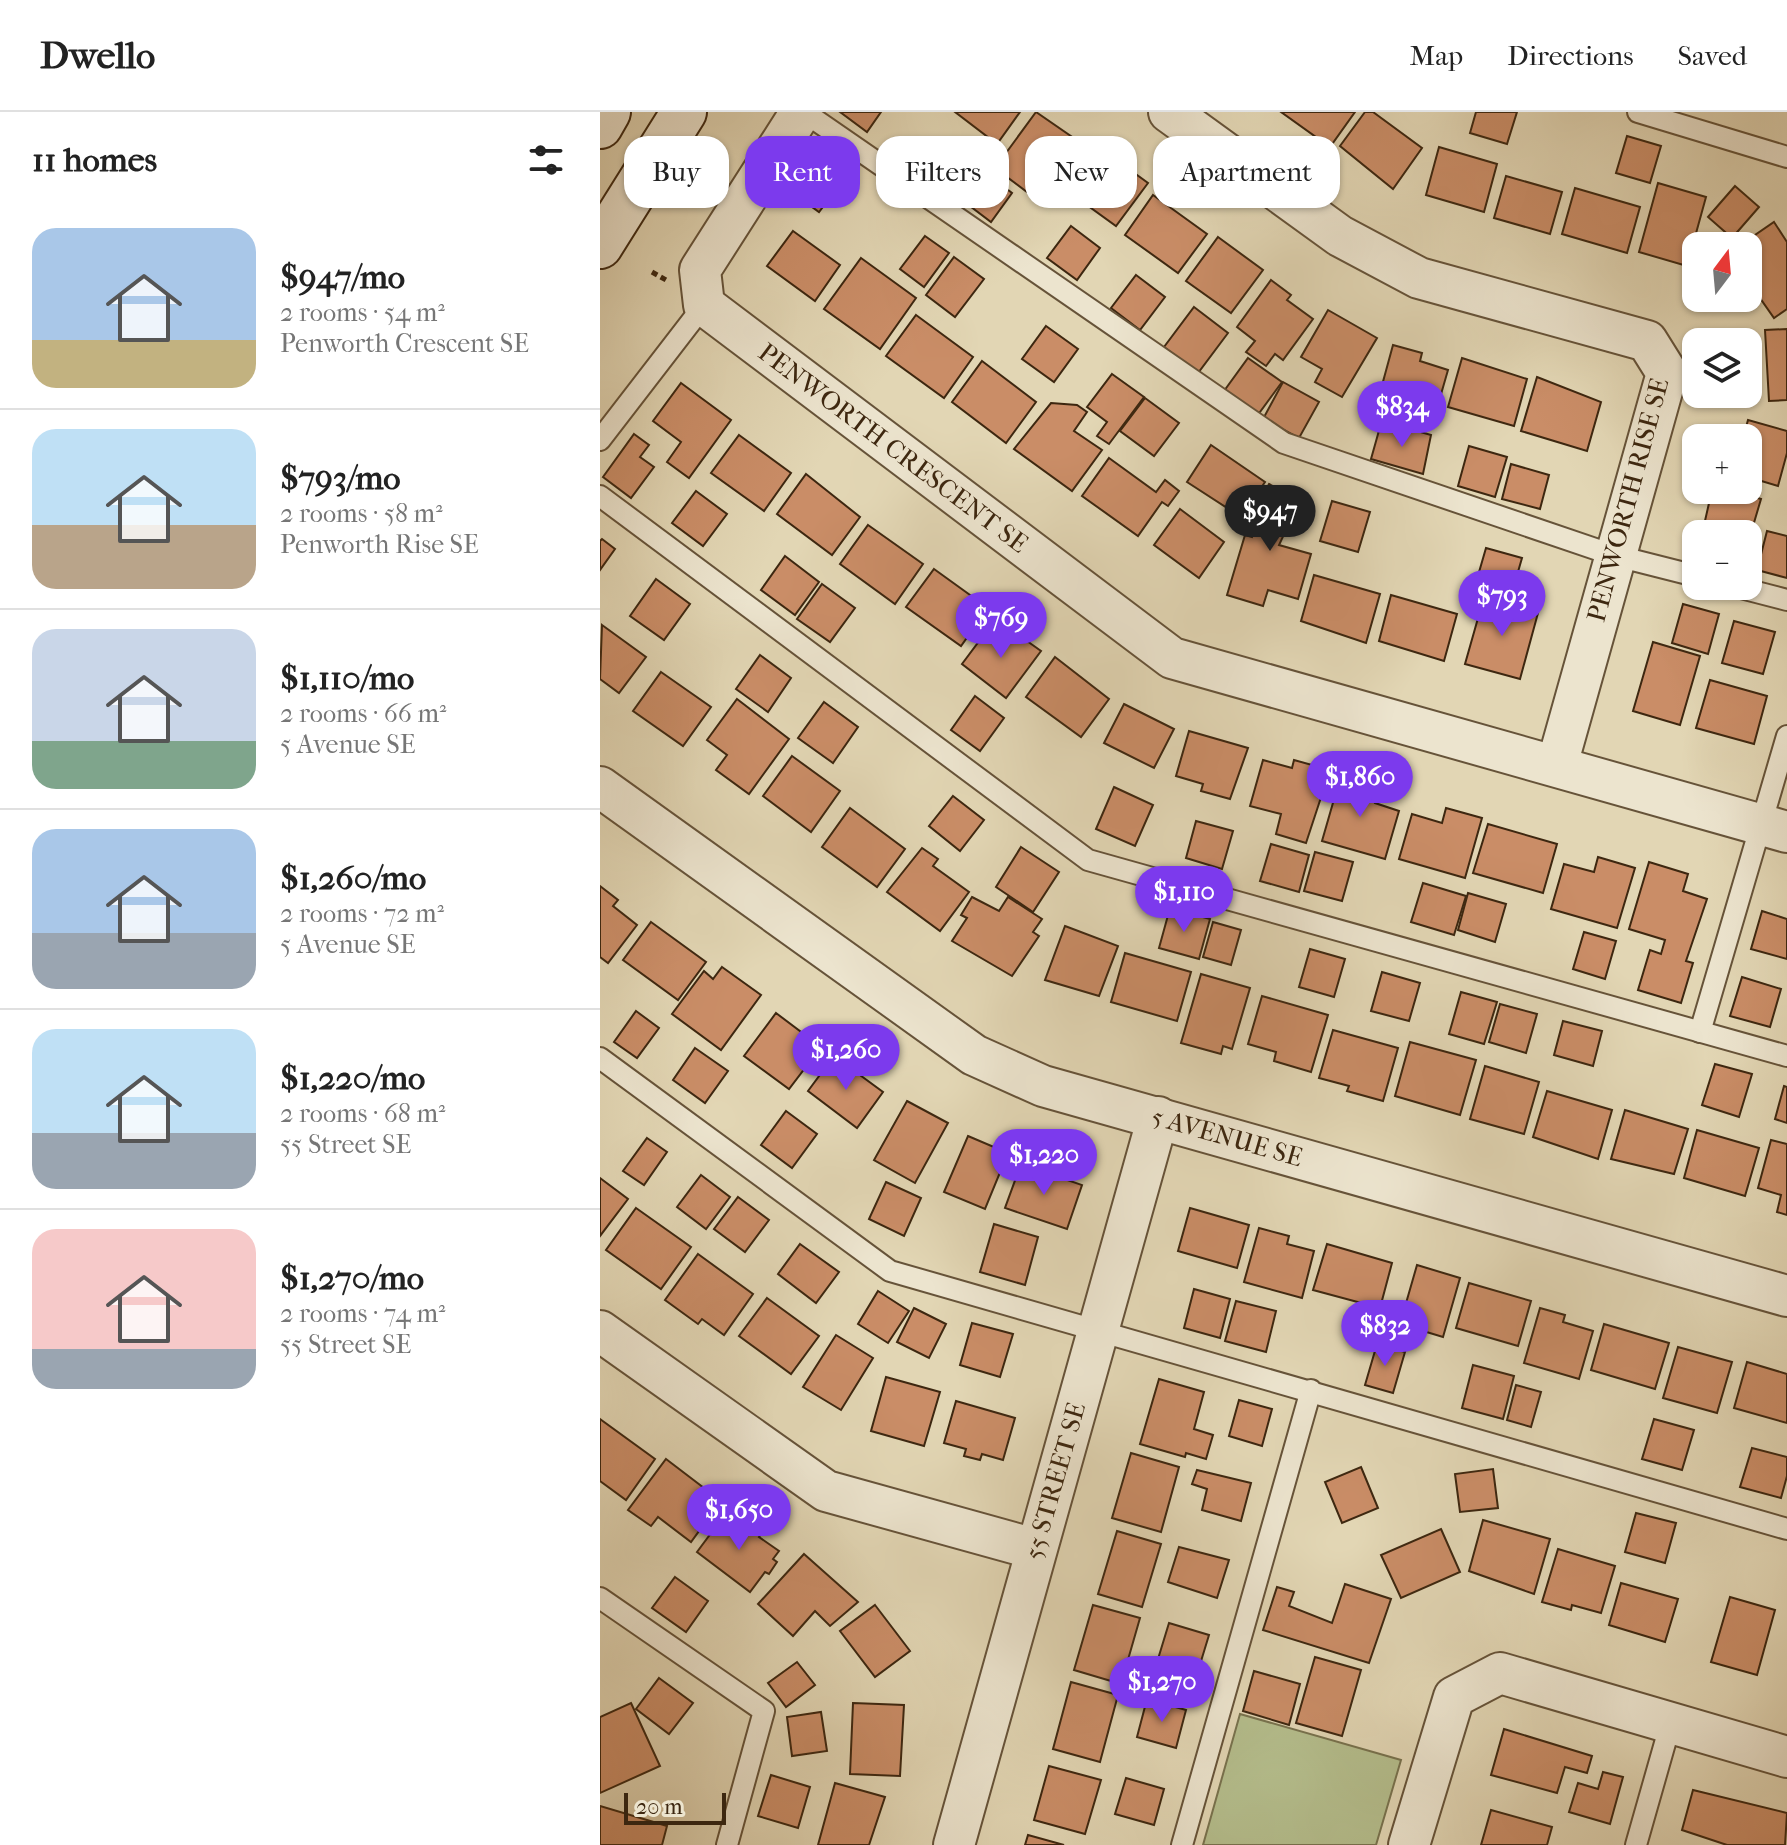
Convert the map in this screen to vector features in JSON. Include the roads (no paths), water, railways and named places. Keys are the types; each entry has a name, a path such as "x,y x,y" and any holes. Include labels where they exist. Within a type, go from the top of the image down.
{"main road":[{"path":"600,126 608,112"},
{"path":"600,246 684,112"}],"street":[{"path":"704,305 700,270 802,112"},
{"name":"PENWORTH RISE SE","path":"1169,112 1340,236 1419,278 1647,341 1667,373 1613,555 1557,765"},
{"name":"PENWORTH CRESCENT SE","path":"704,305 1172,658 1774,828"},
{"name":"5 AVENUE SE","path":"600,787 974,1055 1043,1086 1787,1296"},
{"name":"55 STREET SE","path":"954,1845 1158,1117"},
{"path":"600,1331 826,1491 1035,1549"},
{"path":"1409,1845 1454,1697 1500,1673 1787,1757"}],"lane":[{"path":"802,112 1284,443 1613,555 1682,572"},
{"path":"1638,112 1787,157"},
{"path":"600,440 704,305"},
{"path":"600,496 1088,860 1787,1056"},
{"path":"1762,594 1787,600"},
{"path":"1700,1032 1774,828 1787,736"},
{"path":"600,1058 890,1271 1787,1529"},
{"path":"1182,1845 1311,1390"},
{"path":"600,1598 764,1711 727,1845"},
{"path":"1636,1845 1671,1722"}]}
